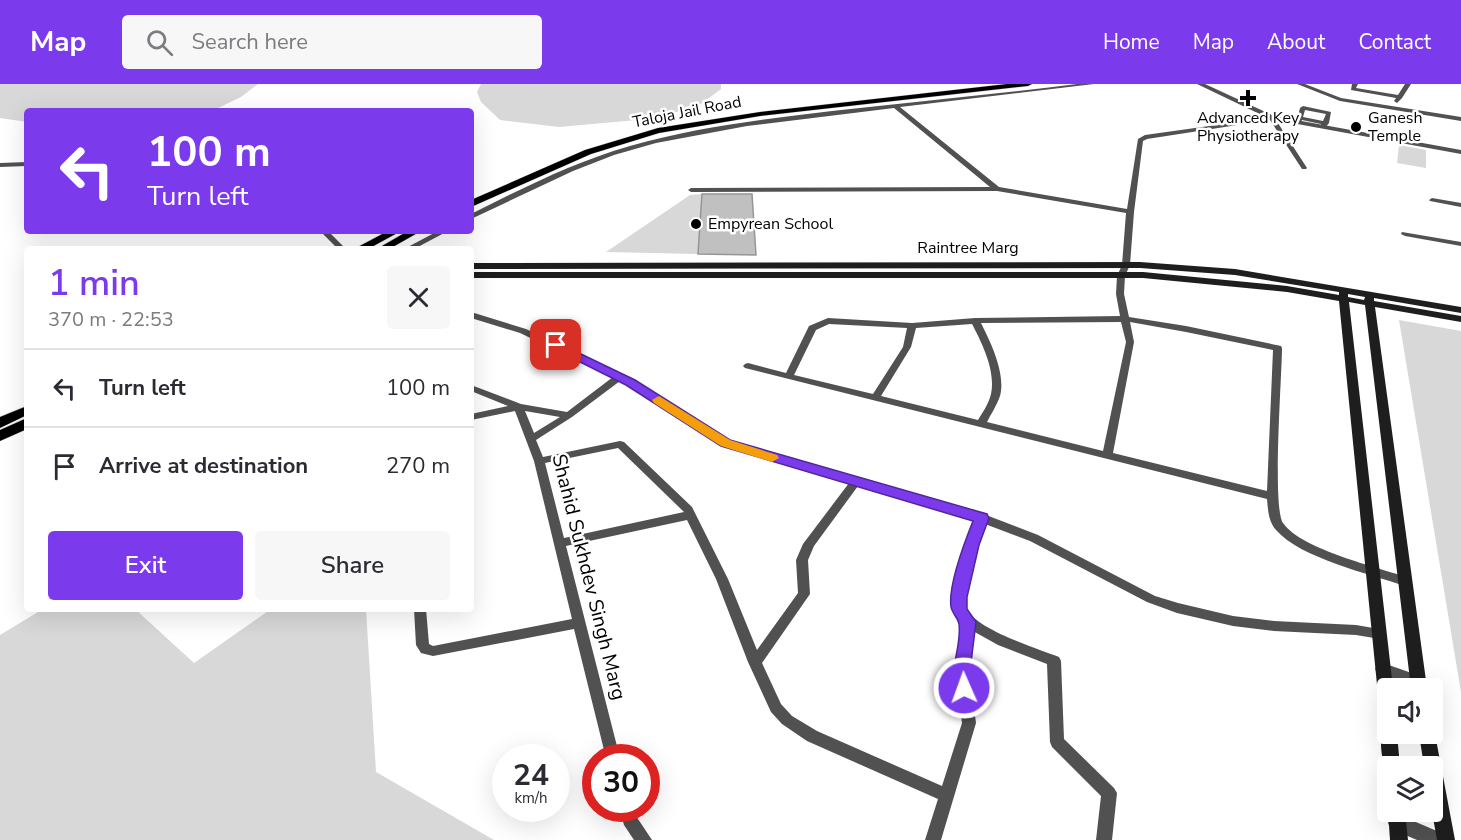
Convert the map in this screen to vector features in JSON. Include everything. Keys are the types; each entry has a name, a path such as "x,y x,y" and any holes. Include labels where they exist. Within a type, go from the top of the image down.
{"main road":[{"name":"Taloja Jail Road","path":"474,194 579,148 651,127 756,109 986,84"},
{"name":"Taloja Jail Road","path":"474,203 579,156 658,131 760,114 1028,84"},
{"path":"365,246 390,234"},
{"path":"386,246 410,234"},
{"name":"Raintree Marg","path":"474,266 1126,265 1235,272 1461,318"},
{"name":"Raintree Marg","path":"474,275 1143,275 1343,294"},
{"path":"1343,294 1384,678"},
{"name":"Raintree Marg","path":"1369,299 1461,310"},
{"path":"1369,299 1418,678"},
{"path":"0,423 24,411"},
{"path":"0,436 24,424"},
{"path":"1429,744 1446,840"}],"street":[{"path":"474,216 536,185 631,147 734,126 1091,84"},
{"path":"1200,84 1272,118 1304,168"},
{"path":"1300,84 1340,99 1461,119"},
{"path":"1355,84 1353,88 1397,97"},
{"path":"1365,84 1401,90"},
{"path":"1393,108 1401,90 1408,84"},
{"path":"895,106 997,189"},
{"path":"1299,121 1303,108 1329,113 1325,125"},
{"path":"1108,454 1130,342 1120,294 1121,276 1126,265 1130,212 1140,141 1145,137 1272,118 1325,125 1461,152"},
{"path":"0,165 24,164"},
{"path":"691,190 997,189 1130,212"},
{"path":"1432,200 1461,205"},
{"path":"327,234 339,246"},
{"path":"414,246 438,234"},
{"path":"1405,234 1461,244"},
{"path":"474,316 523,331 620,376 725,443 982,518 1034,538 1123,585 1177,608 1233,621 1274,626 1356,630 1380,634"},
{"path":"789,376 810,332 820,323 828,321 912,326 975,321 1125,320 1186,329 1278,348 1272,496 1274,514 1279,526 1292,538 1318,551 1405,581"},
{"path":"975,321 983,336 996,384 996,394 981,424"},
{"path":"875,398 907,346 912,326"},
{"path":"748,366 1272,496"},
{"path":"531,439 569,415 620,376"},
{"path":"474,389 519,407 569,415"},
{"path":"474,416 519,407"},
{"name":"Shahid Sukhdev Singh Marg","path":"519,407 539,461 609,744"},
{"path":"539,461 621,444 690,515 722,579 776,708 798,728 947,796"},
{"path":"755,662 804,594 802,560 809,544 855,482"},
{"path":"559,543 690,515"},
{"path":"982,518 971,545 959,597 959,610 967,622 1011,645 1054,661 1057,742 1109,793 1104,840"},
{"path":"420,612 423,645 426,650 433,651 579,623"},
{"path":"933,840 969,723 962,671 967,622"},
{"path":"1383,669 1403,678"},
{"path":"630,822 642,839"},
{"path":"1397,825 1438,840"}],"shaded area":[{"path":"0,84 258,84 241,97 218,108 24,108 24,122 0,118"},
{"path":"481,84 721,84 721,89 697,107 648,119 559,127 500,120 481,102 477,92"},
{"path":"1399,145 1426,150 1426,168 1397,163"},
{"path":"702,194 698,254 606,252 690,195"},
{"path":"1399,320 1461,331 1461,692"},
{"path":"38,612 138,612 194,663 267,612 366,612 376,772 494,840 0,840 0,635"}],"building":[{"name":"Empyrean School","path":"702,194 752,194 756,255 698,254"}],"slow traffic":[{"path":"659,400 725,443 772,458"}],"place":[{"name":"Advanced Key Physiotherapy","path":"1248,98"},
{"name":"Ganesh Temple","path":"1356,127"},
{"name":"Empyrean School","path":"696,224"}],"route":[{"path":"556,345 650,394 725,443 982,518 971,545 959,597 959,610 967,622 962,671 964,688"}]}
